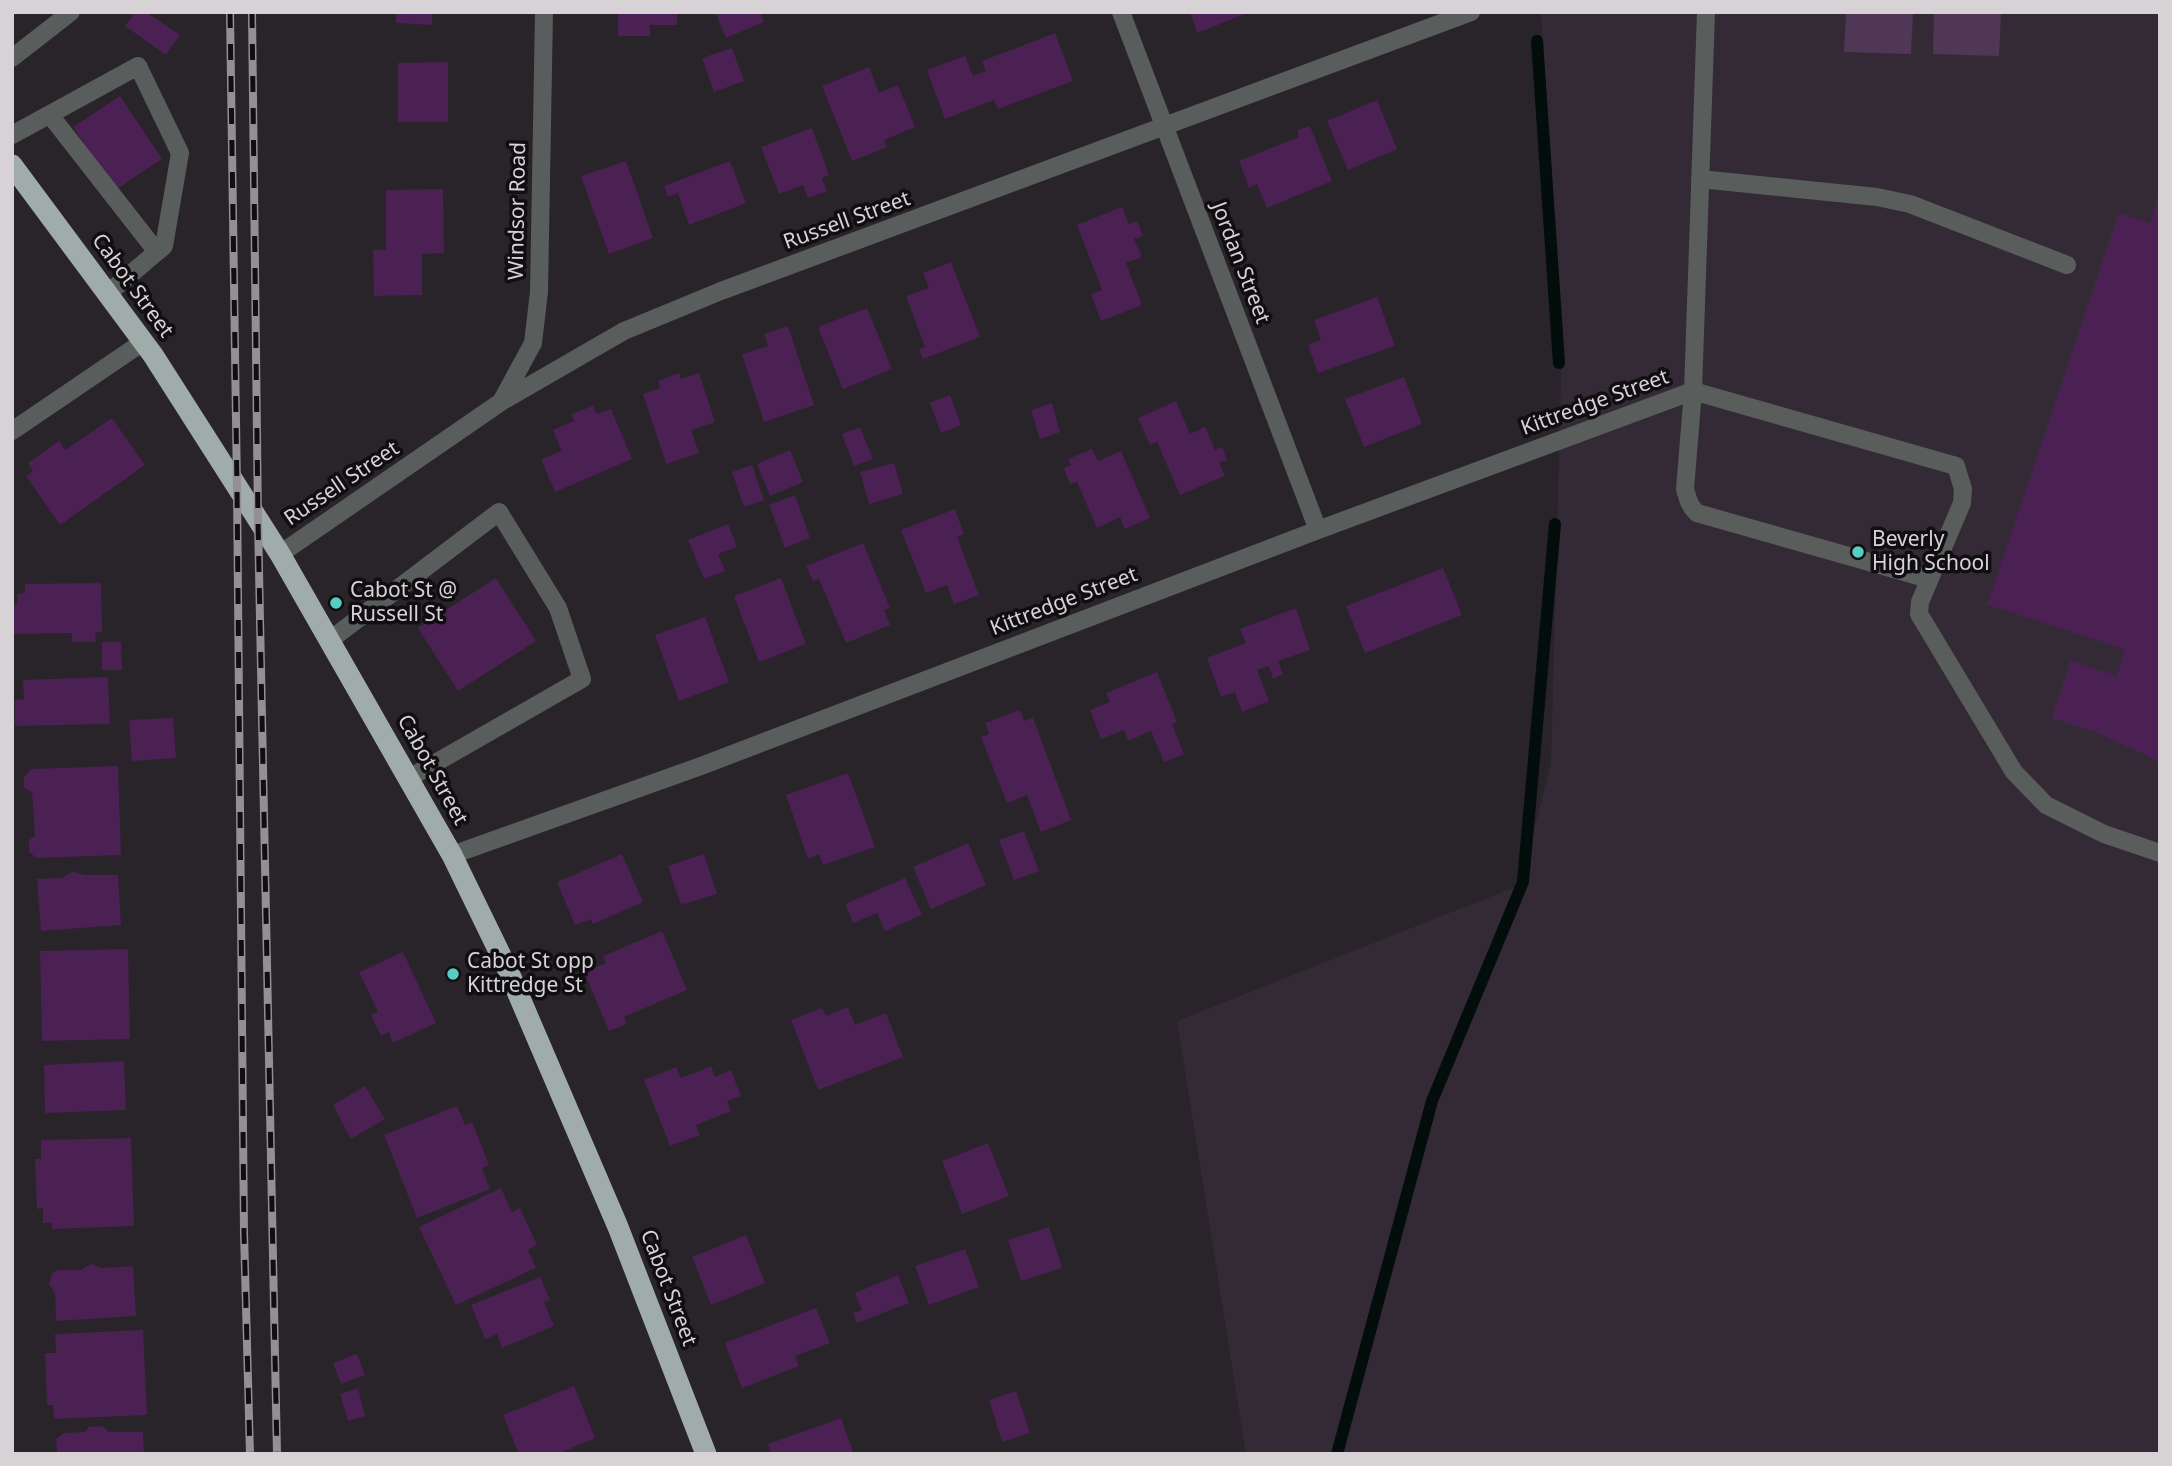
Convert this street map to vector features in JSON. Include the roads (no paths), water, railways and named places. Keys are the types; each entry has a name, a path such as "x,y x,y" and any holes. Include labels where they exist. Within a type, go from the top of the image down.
{"highway":[{"name":"Cabot Street","path":"12,165 143,342 280,554 452,855 508,968 618,1227 706,1454"}],"street":[{"path":"12,58 71,12"},
{"name":"Windsor Road","path":"500,402 533,343 539,292 544,12"},
{"name":"Jordan Street","path":"1121,12 1318,530"},
{"name":"Russell Street","path":"280,554 500,402 636,326 721,291 1471,12"},
{"path":"1706,12 1692,391 1685,489 1691,507 1698,513 1929,579"},
{"path":"12,135 138,66 180,153 164,246 107,294"},
{"path":"50,115 157,253"},
{"path":"1700,179 1877,197 1910,204 2067,265"},
{"path":"12,431 143,342"},
{"path":"1692,391 1956,466 1963,489 1962,503 1920,602 1919,614 2014,772 2046,805 2104,834 2160,853"},
{"name":"Kittredge Street","path":"452,855 701,766 1318,530 1692,391"},
{"path":"330,640 499,512 558,608 582,678 409,778"}],"waterway":[{"path":"1537,41 1559,363"},
{"path":"1337,1454 1432,1101 1523,882 1555,524"}],"railway":[{"path":"230,12 244,1233 250,1454"},
{"path":"252,12 258,521 277,1454"}],"place":[{"name":"Beverly High School","path":"1858,552"},
{"name":"Cabot St @ Russell St","path":"336,603"},
{"name":"Cabot St opp Kittredge St","path":"453,974"}]}
